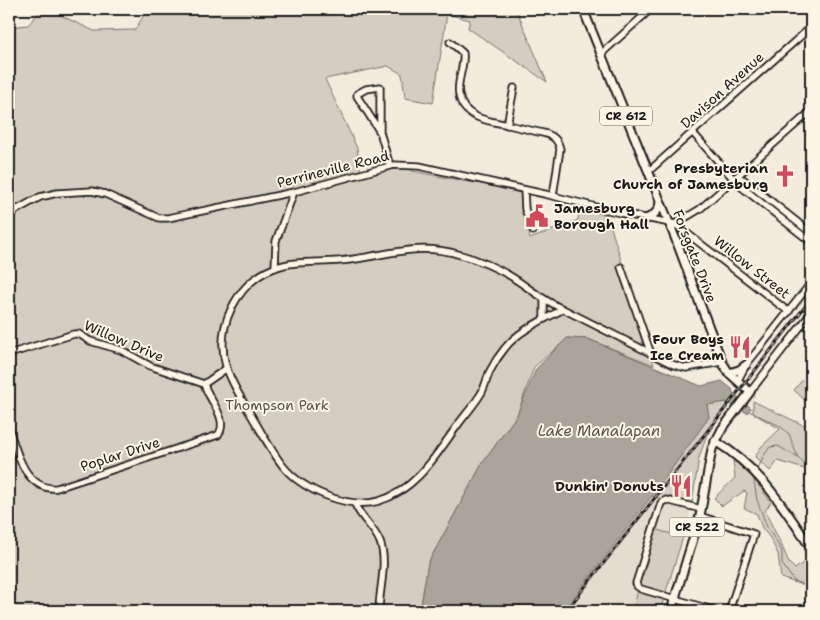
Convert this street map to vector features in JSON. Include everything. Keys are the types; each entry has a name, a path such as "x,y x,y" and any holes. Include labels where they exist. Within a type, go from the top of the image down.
{"main road":[{"name":"Forsgate Drive","path":"584,9 648,171 672,223 722,362 729,373 750,392"},
{"path":"646,218 659,210 660,200"},
{"path":"729,373 739,370 746,365"},
{"name":"CR 522","path":"671,611 700,513 709,463 716,441 722,429 750,392"},
{"path":"716,441 751,467 759,476 776,496 811,548"}],"street":[{"path":"602,53 651,9"},
{"name":"Davison Avenue","path":"648,171 811,27"},
{"path":"450,42 463,53 464,58 458,88 464,108 477,117 547,134 553,136 558,142 560,149 553,196"},
{"path":"380,132 380,87 366,89 357,94 357,96 380,132 390,166"},
{"path":"507,125 514,88"},
{"path":"672,223 696,212 811,111"},
{"path":"693,133 735,179 739,186 811,242"},
{"name":"Perrineville Road","path":"9,214 40,197 76,191 105,194 159,218 180,216 294,192 390,166 404,165 420,166 672,223"},
{"path":"735,179 743,179 811,233"},
{"path":"524,190 526,209 534,231"},
{"path":"275,268 276,241 294,192"},
{"name":"Willow Street","path":"672,223 789,312"},
{"path":"563,309 544,319 510,342 490,370 482,391 429,464 412,482 396,494 377,502 355,504 330,497 299,481 285,468 252,416 227,368 223,341 232,304 249,283 275,268 306,262 366,258 408,249 442,250 464,256 502,271 544,300 563,309 652,354 674,366 686,368 722,362"},
{"path":"621,267 652,354"},
{"path":"738,380 746,365 811,282"},
{"path":"544,300 544,319"},
{"name":"CR 522","path":"750,392 811,313"},
{"name":"Willow Drive","path":"9,354 64,336 78,334 90,341 122,350 150,366 204,384"},
{"path":"204,384 227,368"},
{"name":"Poplar Drive","path":"9,428 20,461 27,474 42,488 57,488 218,435 222,430 222,422 206,392 204,384"},
{"path":"716,611 674,600 640,588 636,583 663,501 754,534 729,611"},
{"path":"355,504 360,516 367,522 378,538 382,551 379,611"}],"shaded area":[{"path":"652,496 691,509 683,537 653,529 643,562 634,610 567,611 583,586"}],"green space":[{"name":"Thompson Park","path":"42,9 47,9 94,31 135,30 144,15 144,9 516,9 547,82 468,28 470,20 447,14 433,103 405,98 402,74 388,66 325,79 357,148 361,174 390,166 463,181 524,190 530,239 578,220 579,209 607,215 654,365 588,339 568,338 534,367 517,415 482,464 428,563 420,611 9,611 9,27 28,25"},
{"path":"811,376 811,406 794,390 805,377"},
{"path":"753,401 803,425 811,417 811,471 778,461 770,471 755,457 761,447 780,429 753,413"},
{"path":"726,402 729,404 706,437 699,458 691,509 652,496 709,417 706,405"},
{"path":"733,460 749,473 771,502 765,511 789,563 795,569 811,557 811,588 781,578 778,554 770,538 762,528 757,514 744,508 747,493 744,491 722,506 714,498 735,478"},
{"path":"653,529 683,537 660,611 632,611 634,609 643,562"}],"water":[{"name":"Lake Manalapan","path":"567,338 588,339 701,386 722,381 751,408 747,413 726,402 707,405 709,417 652,496 563,611 420,611 428,563 482,464 517,415 536,369"}],"waterway":[{"path":"749,411 780,426 789,434 798,458 807,466 811,465"},
{"path":"757,471 770,447 778,446 798,458"},
{"path":"755,477 757,500 767,527 782,551 782,564 794,581 811,587"}],"railway":[{"path":"566,611 811,299"}],"place":[{"name":"Presbyterian Church of Jamesburg","path":"785,176"},
{"name":"Jamesburg Borough Hall","path":"537,216"},
{"name":"Four Boys Ice Cream","path":"740,347"},
{"name":"Dunkin' Donuts","path":"681,486"}]}
